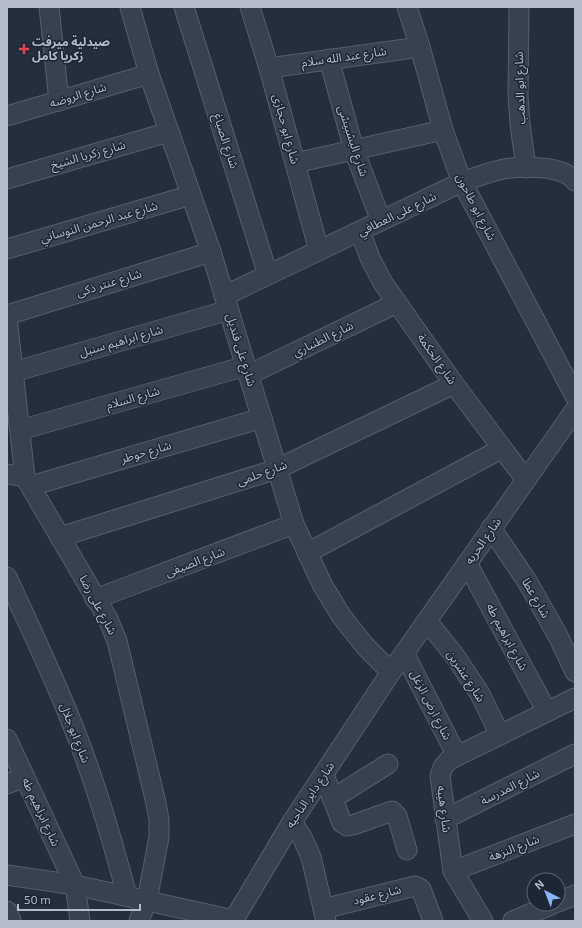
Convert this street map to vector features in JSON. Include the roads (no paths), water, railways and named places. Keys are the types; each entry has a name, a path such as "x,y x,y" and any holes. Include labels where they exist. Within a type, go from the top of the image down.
{"street":[{"path":"49,7 59,101"},
{"name":"شارع على قنديل","path":"130,7 149,74 211,252 294,524 323,586 342,617 365,646 391,672"},
{"name":"شارع الصباغ","path":"184,7 268,275"},
{"name":"شارع ابو حجازى","path":"250,7 269,68 319,251"},
{"name":"شارع ابو طاحون","path":"407,7 420,47 443,130 462,182 575,396"},
{"name":"شارع ابو الدهب","path":"519,7 519,109 526,168"},
{"name":"شارع عبد الله سلام","path":"269,68 420,47"},
{"name":"شارع البشبيشى","path":"329,59 354,150 381,221"},
{"name":"شارع الروضه","path":"7,116 149,74"},
{"path":"295,163 443,130"},
{"name":"شارع زكريا الشيخ","path":"7,179 169,132"},
{"name":"شارع على العطافي","path":"226,303 268,275 462,182 484,174 526,168 556,170 565,172 575,181"},
{"name":"شارع عبد الرحمن النوساني","path":"7,249 191,195"},
{"name":"شارع الحكمة","path":"360,231 370,258 383,283 501,449 526,480"},
{"name":"شارع عنتر ذكى","path":"7,315 211,252"},
{"name":"شارع ابراهيم سنبل","path":"13,372 226,303"},
{"name":"شارع الطنباري","path":"247,370 397,303"},
{"name":"شارع على رضا","path":"7,318 20,430 21,479 60,537 108,619 117,640 160,820 159,837 147,900 139,921"},
{"name":"شارع السلام","path":"20,430 247,370"},
{"name":"شارع حلمى","path":"60,537 277,469 454,384"},
{"name":"شارع الحريه","path":"391,672 575,410"},
{"name":"شارع حوطر","path":"21,479 262,418"},
{"path":"307,553 501,449"},
{"name":"شارع الصيفى","path":"95,599 294,524"},
{"name":"شارع عطا","path":"492,528 527,581 558,636 575,672"},
{"name":"شارع ابراهيم طه","path":"467,563 547,712"},
{"name":"شارع ابو جلال","path":"7,577 69,716 92,777 112,838 127,896"},
{"name":"شارع عشرين","path":"427,621 455,656 480,694 500,735"},
{"name":"شارع ارض الزغل","path":"404,654 457,756"},
{"name":"شارع داير الناحيه","path":"234,920 292,822 391,672"},
{"name":"شارع هيبه","path":"483,921 453,871 440,776 443,767 449,760 575,698"},
{"name":"شارع ابراهيم طه","path":"7,739 75,884 80,921"},
{"name":"شارع المدرسة","path":"445,819 575,754"},
{"path":"332,799 388,764"},
{"path":"324,775 342,823 347,826 392,811 395,813 407,850"},
{"path":"7,784 25,777"},
{"path":"292,822 302,837 311,856 324,915"},
{"name":"شارع النزهة","path":"453,871 575,824"},
{"path":"7,875 75,884 234,920"},
{"name":"شارع عقود","path":"324,915 415,886 421,889 433,921"},
{"path":"7,910 10,921"},
{"path":"513,921 534,912"}],"place":[{"name":"صيدلية ميرفت زكريا كامل","path":"24,49"}]}
